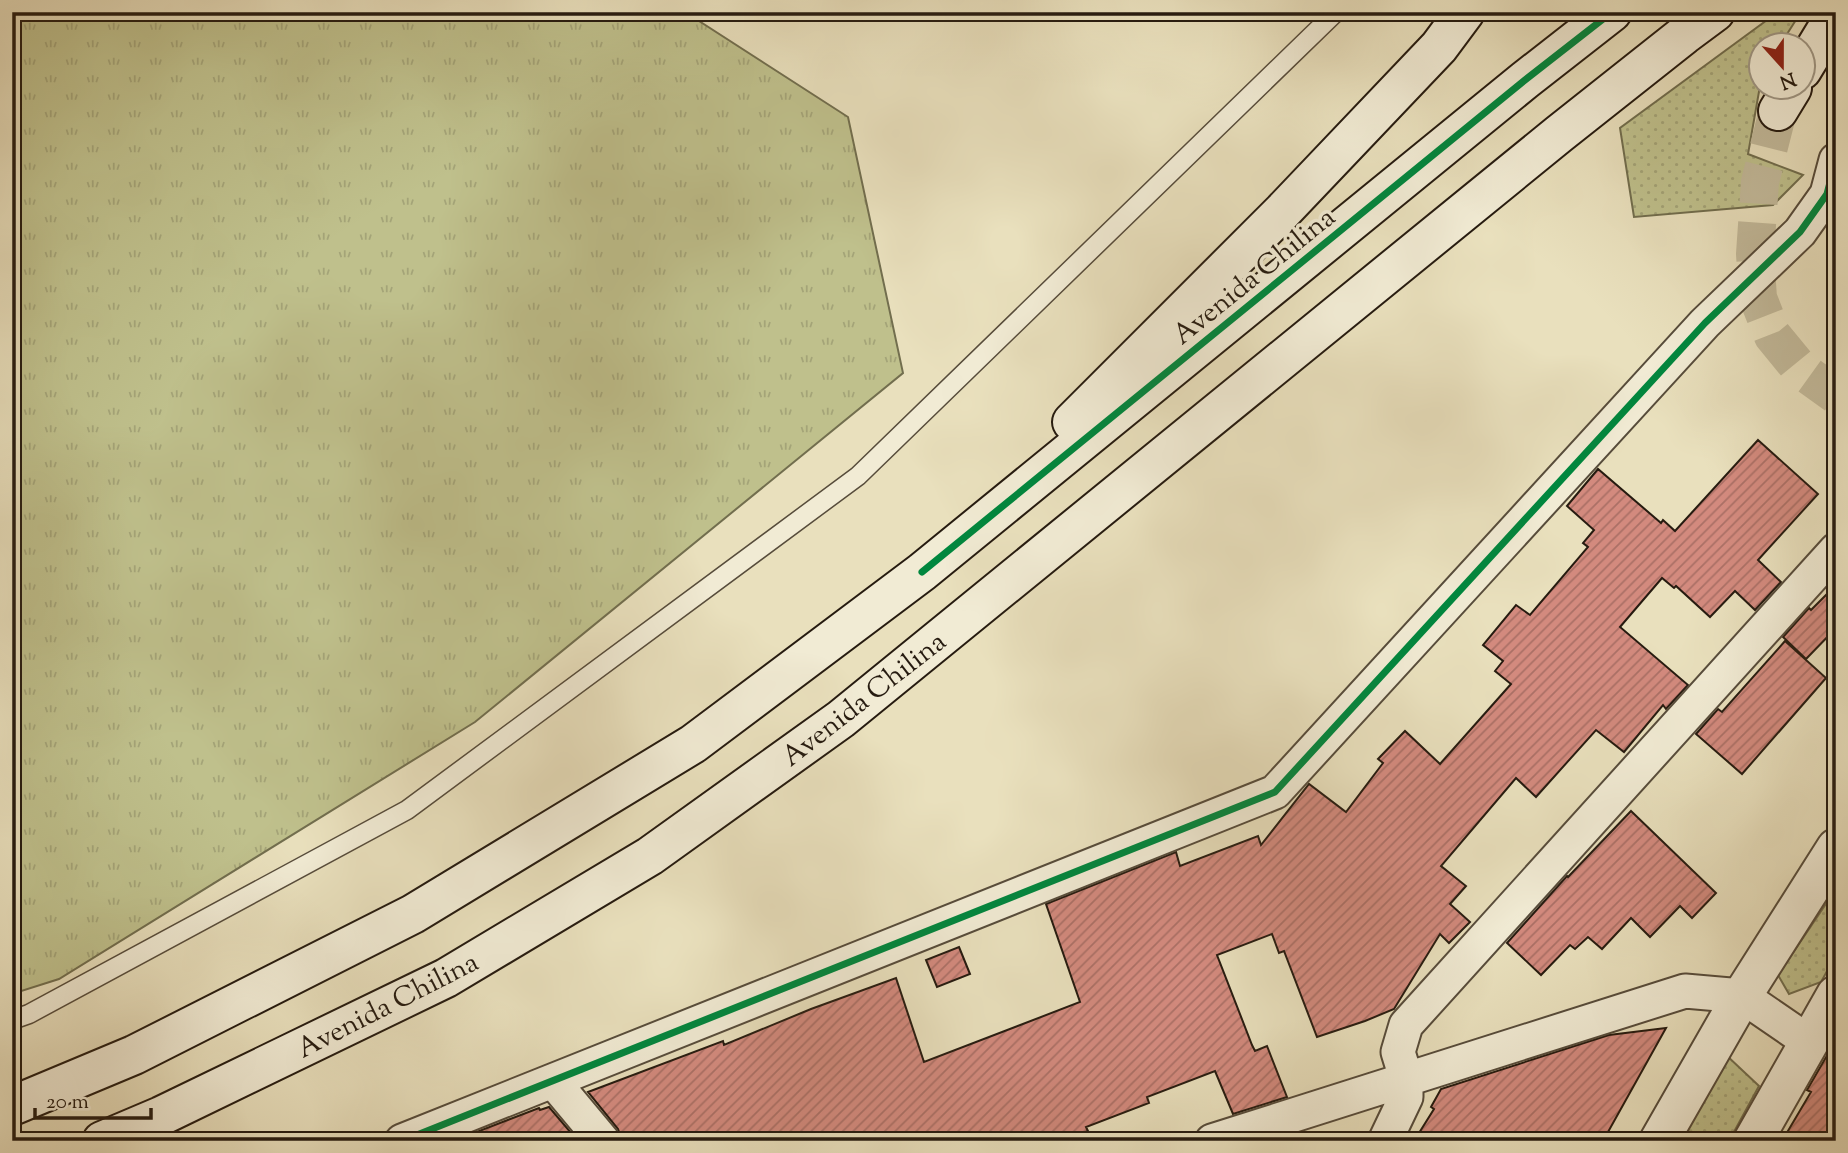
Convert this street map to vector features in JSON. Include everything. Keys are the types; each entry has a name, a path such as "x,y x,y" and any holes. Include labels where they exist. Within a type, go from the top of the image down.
{"main road":[{"path":"922,572 1283,211 1439,47 1465,12"},
{"name":"Avenida Chilina","path":"12,1106 134,1055 412,914 693,744 922,572 1612,12"},
{"name":"Avenida Chilina","path":"102,1141 161,1116 446,978 650,856 841,719 1538,151 1715,12"},
{"path":"1816,47 1836,14"},
{"path":"1658,1141 1742,996 1836,848"},
{"path":"1753,1141 1836,995"}],"street":[{"path":"402,1141 1275,792 1705,323 1800,232 1826,194 1836,160"},
{"path":"1385,1141 1406,1097 1406,1078 1398,1052 1406,1025 1836,550"},
{"path":"1212,1141 1685,991 1742,996 1809,1042"},
{"path":"553,1081 603,1141"}],"lane":[{"path":"12,1020 29,1014 407,810 858,476 1336,12"}],"green space":[{"path":"12,12 685,12 848,117 903,373 475,722 59,979 12,994"},
{"path":"1778,12 1801,12 1788,32 1751,32"},
{"path":"1746,35 1746,102 1757,102 1748,154 1803,175 1773,205 1634,217 1620,128"},
{"path":"1836,889 1836,955 1821,982 1789,994 1778,975"},
{"path":"1725,1054 1759,1086 1729,1141 1676,1141"}],"building":[{"path":"1758,440 1818,494 1758,560 1781,582 1755,610 1735,591 1710,617 1676,586 1674,588 1662,578 1620,627 1688,685 1666,709 1663,705 1624,752 1596,730 1536,797 1516,778 1441,866 1466,886 1450,904 1470,922 1449,943 1440,934 1394,1009 1317,1037 1284,951 1279,953 1272,934 1217,955 1252,1045 1255,1051 1267,1046 1287,1097 1233,1114 1215,1071 1147,1097 1149,1103 1086,1127 1088,1131 1064,1141 622,1141 618,1129 588,1092 723,1041 724,1045 896,978 924,1062 1080,1002 1046,904 1176,852 1180,866 1258,836 1261,845 1309,784 1346,812 1383,763 1378,759 1405,731 1440,764 1511,684 1495,671 1503,661 1483,645 1516,605 1530,615 1588,547 1583,543 1594,530 1567,506 1598,469 1661,523 1663,520 1675,531"},
{"path":"1836,585 1836,628 1806,659 1783,637 1809,608 1811,610"},
{"path":"1785,641 1826,678 1742,774 1696,734 1718,709 1722,712"},
{"path":"1631,811 1716,893 1692,918 1680,906 1650,937 1631,918 1602,949 1588,937 1575,949 1570,945 1541,975 1507,943 1567,876"},
{"path":"959,947 970,974 937,987 926,960"},
{"path":"1666,1028 1603,1141 1414,1141 1434,1109 1431,1107 1441,1089 1609,1035"},
{"path":"1836,1040 1836,1141 1782,1141 1811,1092 1807,1090"},
{"path":"549,1107 578,1141 462,1141 461,1138 539,1108"}],"tunnel":[{"path":"1778,111 1760,182 1755,254 1758,298 1773,336 1801,370 1836,395"}],"cycle path":[{"path":"922,572 1612,12"},
{"path":"402,1141 1275,792 1705,323 1800,232 1827,194 1836,160"}]}
